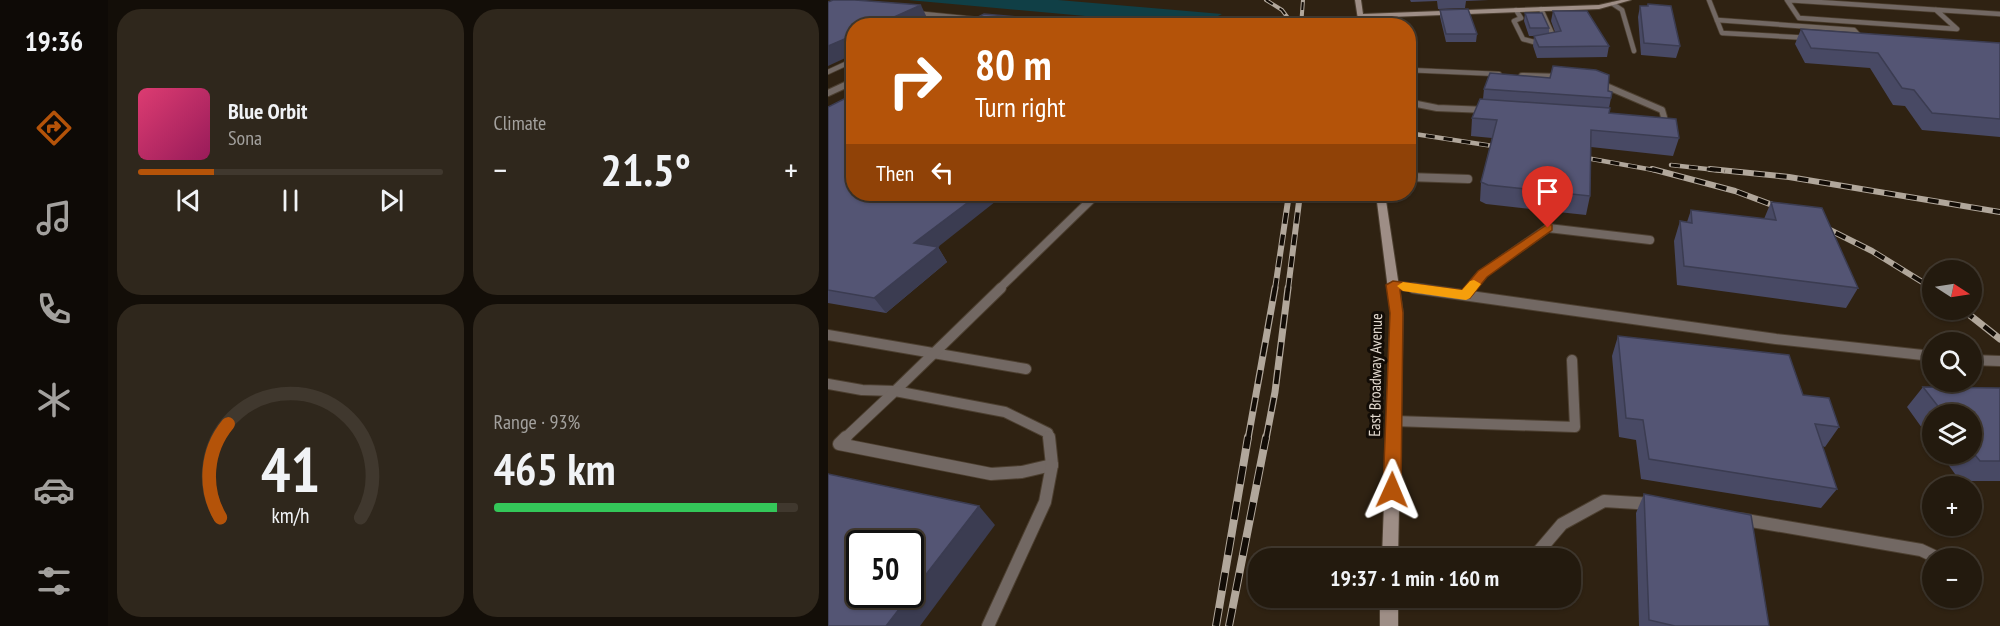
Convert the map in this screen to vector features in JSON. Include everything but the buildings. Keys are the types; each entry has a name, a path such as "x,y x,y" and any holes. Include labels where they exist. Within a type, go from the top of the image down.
{"main road":[{"path":"1358,0 1361,16 1541,9 1613,4 1628,0"},
{"name":"East Broadway Avenue","path":"1381,201 1396,313 1390,548"},
{"path":"1389,608 1389,626"}],"lane":[{"path":"1709,0 1722,33 1817,39"},
{"path":"1936,10 1957,29 1799,18 1787,0 2000,14"},
{"path":"1613,4 1622,10 1634,51"},
{"path":"1516,10 1521,18 1514,21 1523,39 1534,42 1555,40 1541,9"},
{"path":"905,12 964,18"},
{"path":"945,18 949,16"},
{"path":"1717,21 1854,30 1865,42 1853,41"},
{"path":"828,72 846,64"},
{"path":"1416,70 1574,78"},
{"path":"1592,81 1662,110 1664,117 1660,124 1648,123"},
{"path":"828,93 846,85"},
{"path":"1416,104 1437,108 1493,110"},
{"path":"1416,177 1468,179"},
{"path":"833,443 895,391 1090,201"},
{"path":"1466,295 1482,274 1548,228 1650,240"},
{"path":"1393,285 1776,339 1922,355"},
{"path":"828,335 1026,369"},
{"path":"1394,421 1575,427 1572,360"},
{"path":"1982,361 2000,362"},
{"path":"828,384 862,390 895,391 1005,412 1048,433 1052,465 1045,502 988,626"},
{"path":"833,443 991,474 1022,472 1052,465"},
{"path":"1542,548 1562,524 1604,501 1669,506"},
{"path":"1726,516 1922,550"}],"water":[{"path":"908,0 1058,0 1222,14 1214,18 1107,18"}],"railway":[{"path":"1266,0 1282,10 1288,18"},
{"path":"1302,18 1303,0"},
{"path":"1416,134 1506,148"},
{"path":"1575,156 1659,171"},
{"path":"1671,165 1725,171"},
{"path":"1652,169 1735,191 1786,210"},
{"path":"1710,169 1789,177 2000,212"},
{"path":"1275,289 1288,201"},
{"path":"1288,289 1299,201"},
{"path":"1816,223 1872,251 1922,282"},
{"path":"1248,439 1275,288"},
{"path":"1266,439 1275,392 1288,288"},
{"path":"1976,320 2000,339"},
{"path":"1216,626 1248,437"},
{"path":"1229,626 1266,437"}],"slow traffic":[{"path":"1403,286 1466,295 1474,284"}],"route":[{"path":"1392,490 1396,313 1393,285 1466,295 1482,274 1548,228"}]}
